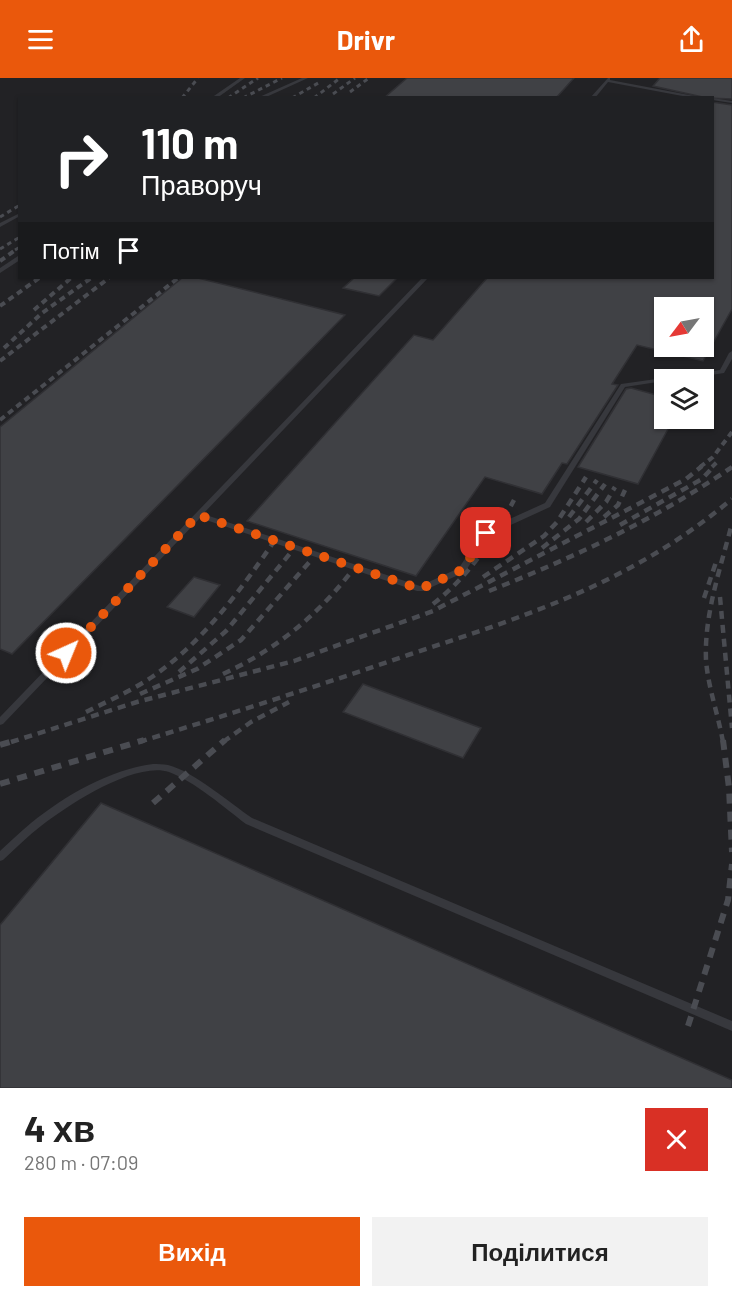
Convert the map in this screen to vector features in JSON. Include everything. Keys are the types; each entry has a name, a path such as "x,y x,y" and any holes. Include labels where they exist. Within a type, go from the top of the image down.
{"lane":[{"path":"216,96 243,78"},
{"path":"264,96 306,78"},
{"path":"594,96 609,79 694,96"},
{"path":"714,99 732,102"},
{"path":"0,225 18,215"},
{"path":"0,271 18,258"},
{"path":"0,722 424,279"},
{"path":"198,515 420,589 462,570 486,533 548,505 623,385 722,372 732,353"},
{"path":"0,857 47,815 111,779 140,770 166,768 182,774 249,821 732,1026"}],"shaded area":[{"path":"0,78 732,78 732,1088 0,1088"}],"building":[{"path":"407,78 574,78 558,96 386,96"},
{"path":"660,78 732,78 732,99 698,96 653,86"},
{"path":"714,102 732,105 732,309 714,341 714,297 654,297 654,349 637,345 612,384 618,385 567,464 562,463 542,494 485,477 416,576 247,521 414,335 433,340 486,279 714,279"},
{"path":"181,279 202,279 345,315 12,654 0,649 0,427"},
{"path":"353,279 396,279 379,296 343,288"},
{"path":"686,357 705,357 703,361"},
{"path":"631,388 654,394 654,429 668,429 638,484 578,467 626,389"},
{"path":"194,577 220,585 194,617 167,607"},
{"path":"363,684 481,728 463,758 343,712"},
{"path":"101,803 732,1080 732,1088 0,1088 0,925"}],"railway":[{"path":"184,96 198,78"},
{"path":"231,96 258,78"},
{"path":"247,96 282,78"},
{"path":"317,96 340,78"},
{"path":"333,94 355,78"},
{"path":"350,92 369,78"},
{"path":"296,96 320,82"},
{"path":"0,217 18,206"},
{"path":"0,249 18,238"},
{"path":"0,261 17,249"},
{"path":"0,306 38,279"},
{"path":"34,310 70,279"},
{"path":"4,348 42,313 90,279"},
{"path":"0,361 108,279"},
{"path":"0,420 177,279"},
{"path":"700,467 713,457 732,432"},
{"path":"712,467 717,462"},
{"path":"11,742 137,702 294,661 433,611 686,479 702,466"},
{"path":"620,525 702,479 714,466"},
{"path":"489,591 553,565 614,536 674,504 732,467"},
{"path":"483,577 544,536 557,522 586,477"},
{"path":"569,517 597,480"},
{"path":"542,548 579,519 605,484"},
{"path":"586,522 606,502 615,487"},
{"path":"604,517 618,505 625,490"},
{"path":"139,742 498,625 579,593 657,553 732,499"},
{"path":"433,604 458,582 479,557 514,500"},
{"path":"723,742 709,680 706,643 714,591 732,523"},
{"path":"86,712 144,682 187,649 233,598 273,543"},
{"path":"179,672 226,631 292,551"},
{"path":"140,694 197,669 241,640 313,558"},
{"path":"704,598 716,562"},
{"path":"223,674 260,654 293,631 324,604 351,572"},
{"path":"720,597 732,728"},
{"path":"223,742 251,722 289,702"},
{"path":"0,745 16,740"},
{"path":"0,784 144,740"},
{"path":"153,803 225,740"},
{"path":"723,740 729,788 732,852"},
{"path":"688,1026 728,900 732,864"}],"route":[{"path":"66,653 198,515 420,589 462,570 486,533"}]}
